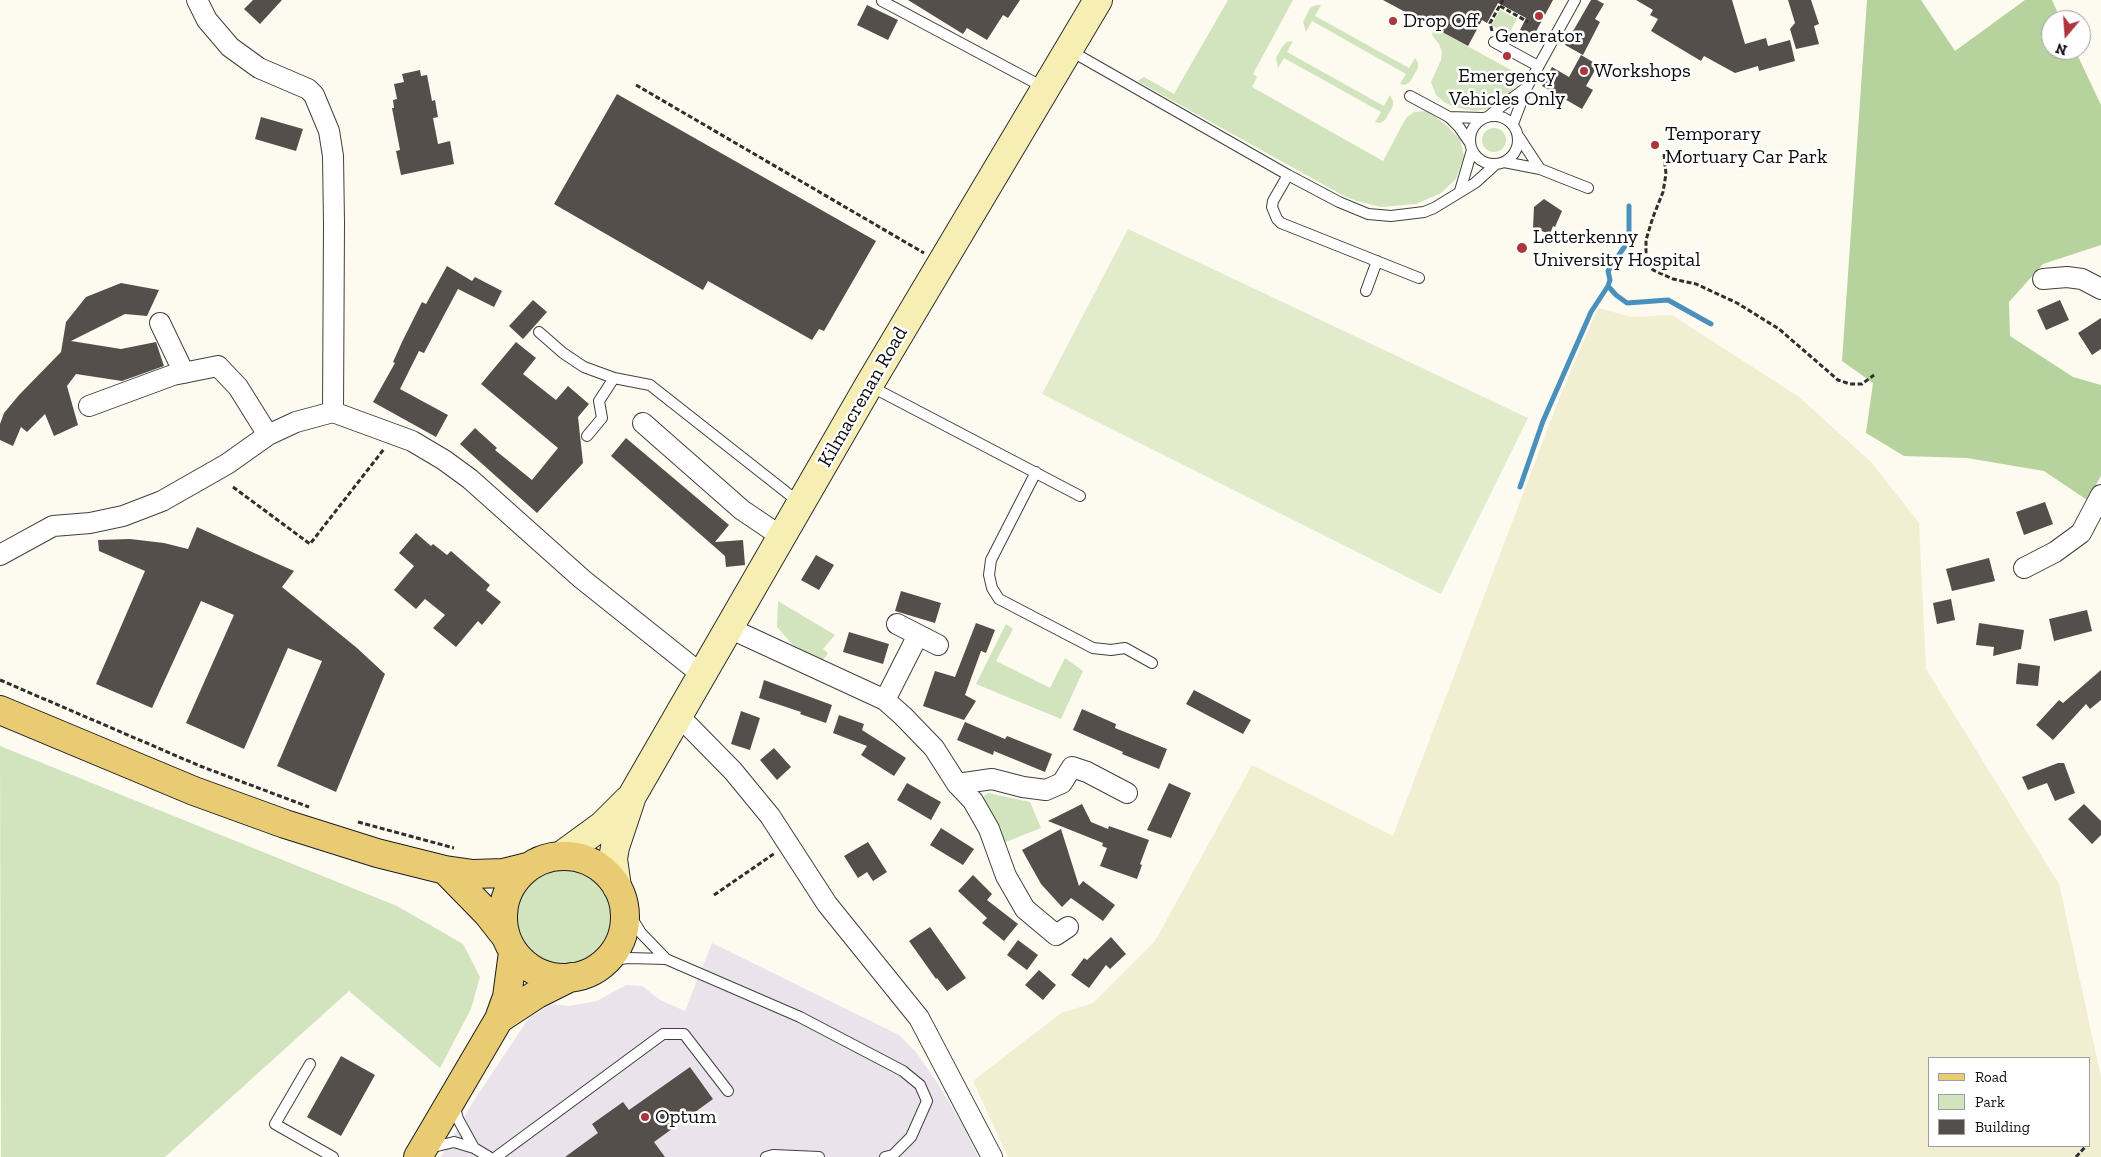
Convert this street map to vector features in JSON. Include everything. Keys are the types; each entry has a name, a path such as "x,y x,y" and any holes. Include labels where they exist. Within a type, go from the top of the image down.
{"main road":[{"name":"Kilmacrenan Road","path":"620,895 613,859 615,847 632,796 870,385 1098,0"},
{"path":"0,710 194,791 285,824 359,847 453,860 473,874 493,874 528,867 544,859 562,856 581,858 605,872 620,895 625,922 621,939 606,961 590,972 560,978 539,973 520,960 453,860"},
{"name":"Kilmacrenan Road","path":"562,856 603,825 632,796"},
{"path":"421,1153 499,1019 507,997 510,944 502,920 504,903 515,880 528,867"},
{"path":"499,1019 537,994 571,977"}],"street":[{"path":"197,0 208,20 230,47 259,68 308,89 314,95 329,131 333,156 334,224 333,412"},
{"path":"2043,279 2067,276 2082,279 2101,289"},
{"path":"160,323 184,373"},
{"path":"89,406 173,375 218,366 238,387 268,435"},
{"path":"0,555 53,526 123,516 162,501 227,464 268,435 296,422 333,412 395,435 426,450 470,479 582,578 701,674"},
{"path":"643,422 742,510 782,537"},
{"path":"2024,568 2055,552 2081,533 2101,495"},
{"path":"897,624 938,645"},
{"path":"729,628 885,700 934,748 957,784 973,802 989,829 1006,876 1025,908 1056,935 1068,927"},
{"path":"885,700 918,635"},
{"path":"679,716 733,770 770,816 826,904 919,1018 992,1157"},
{"path":"957,784 992,779 1023,787 1046,790 1062,783 1072,767 1087,772 1127,793"}],"lane":[{"path":"1513,124 1527,87 1575,0"},
{"path":"882,1 1045,89"},
{"path":"1494,42 1538,66"},
{"path":"1069,50 1288,175 1349,207 1378,216 1402,216 1434,208 1476,182 1515,152 1518,137"},
{"path":"1460,191 1471,147 1471,131 1486,117 1527,87"},
{"path":"1410,96 1449,117 1484,162 1540,169 1588,188"},
{"path":"1449,117 1505,118 1513,124 1518,137 1540,169"},
{"path":"1288,175 1273,201 1272,207 1277,219 1288,227 1419,278"},
{"path":"1366,291 1377,261"},
{"path":"539,332 563,353 584,367 614,378 650,384 801,504"},
{"path":"587,436 602,418 599,401 614,378"},
{"path":"870,385 1080,496"},
{"path":"1036,472 991,560 989,575 992,588 999,599 1093,648 1111,650 1125,648 1152,663"},
{"path":"620,895 641,933 666,959"},
{"path":"606,961 628,958 666,959 800,1017 903,1071 920,1085 927,1101 911,1137 893,1156 885,1157"},
{"path":"496,1157 663,1034 684,1034 728,1091"},
{"path":"310,1064 275,1124 333,1157"},
{"path":"453,1098 458,1119 474,1148"},
{"path":"421,1153 454,1142 474,1148 489,1157"},
{"path":"766,1157 773,1155 819,1157"}],"path":[{"path":"1494,42 1490,23 1503,0"},
{"path":"1500,6 1528,22"},
{"path":"636,85 942,263"},
{"path":"1664,154 1666,174 1663,192 1646,240 1646,261 1653,270 1673,279 1696,284 1737,303 1779,329 1838,380 1850,384 1862,384 1874,375"},
{"path":"233,487 310,544 395,435"},
{"path":"0,680 200,766 318,810"},
{"path":"352,820 453,860"},
{"path":"714,895 788,844"},
{"path":"2076,1157 2085,1147"}],"shaded area":[{"path":"1598,308 1632,317 1672,315 1799,397 1871,462 1919,523 1926,669 2059,884 2101,1077 2101,1157 1008,1157 973,1081 1061,1013 1093,1003 1155,941 1252,765 1393,836 1559,399"},
{"path":"712,943 899,1035 916,1052 938,1084 962,1124 978,1157 441,1157 473,1102 529,1018 551,1004 569,1006 597,1001 626,985 642,986 660,1000 685,1011"}],"green space":[{"path":"1228,0 1293,0 1253,74 1257,77 1252,87 1383,161 1406,118 1414,112 1427,111 1446,125 1460,139 1464,156 1456,179 1441,193 1416,204 1381,207 1357,201 1344,196 1137,81 1144,77 1174,94"},
{"path":"1867,0 1921,0 1955,51 2025,0 2052,0 2056,10 2041,10 2041,60 2080,60 2101,105 2101,245 2043,264 2009,302 2010,336 2073,377 2101,385 2101,476 2087,500 2044,471 1967,458 1904,456 1866,433 1873,383 1842,361"},
{"path":"1321,5 1315,16 1409,68 1415,58 1418,68 1410,82 1405,85 1400,84 1406,74 1312,21 1306,32 1303,22 1310,8"},
{"path":"1500,10 1517,19 1508,35 1491,25"},
{"path":"1434,28 1524,77 1504,99 1492,108 1475,111 1454,107 1444,102 1436,95 1431,82 1441,60 1442,52 1432,35"},
{"path":"1293,41 1287,52 1384,106 1390,95 1393,106 1385,120 1380,123 1375,122 1381,112 1284,58 1278,68 1276,58 1282,47 1287,42"},
{"path":"1494,128 1503,131 1506,140 1503,149 1494,152 1485,149 1482,140 1485,131"},
{"path":"1128,229 1528,418 1441,594 1042,394"},
{"path":"778,601 835,635 823,649 828,653 822,662 793,645 777,627"},
{"path":"1006,624 1013,629 996,661 1050,688 1065,658 1083,671 1061,719 976,684"},
{"path":"0,746 397,906 463,944 480,977 471,1009 440,1068 349,991 165,1157 1,1157"},
{"path":"988,793 1030,802 1041,828 1003,843 982,802 984,796"},
{"path":"562,865 581,869 598,880 609,897 613,916 609,935 598,952 581,963 562,967 543,963 526,952 515,935 511,916 515,897 526,880 543,869"}],"building":[{"path":"253,0 282,0 260,24 244,9"},
{"path":"908,0 1020,0 1008,18 1003,15 987,40 967,28 963,34"},
{"path":"1383,0 1553,0 1533,37 1520,30 1526,18 1498,3 1487,23 1482,20 1468,46"},
{"path":"1591,0 1597,0 1604,4 1595,19 1600,22 1583,55 1565,45"},
{"path":"1636,0 1732,0 1745,44 1766,38 1768,46 1790,40 1795,61 1759,71 1758,66 1735,73 1704,56 1701,61 1651,31 1658,19 1650,15 1653,10"},
{"path":"1788,0 1811,0 1819,24 1814,26 1819,44 1796,49 1790,29 1795,23"},
{"path":"867,5 898,20 888,40 857,25"},
{"path":"1581,55 1598,65 1586,86 1593,90 1582,109 1542,86 1552,67 1569,77"},
{"path":"420,70 421,76 427,75 432,101 435,100 438,117 433,118 438,144 450,141 454,164 401,175 396,151 400,150 392,108 394,108 393,100 397,99 394,84 404,82 402,74"},
{"path":"617,94 876,241 824,331 819,329 812,340 708,281 703,290 554,204"},
{"path":"261,117 303,129 296,151 255,139"},
{"path":"1544,199 1562,211 1550,234 1533,228 1534,207"},
{"path":"447,266 472,281 475,277 502,291 494,307 458,289 424,353 419,351 400,389 448,415 436,437 373,402 395,363 393,362 422,302 426,304"},
{"path":"121,283 159,290 147,316 125,314 71,341 121,349 156,342 164,366 122,381 76,374 67,386 78,425 54,436 45,414 27,432 21,427 13,446 0,440 0,424 4,413 61,352 66,322 86,297"},
{"path":"533,300 547,312 523,339 509,326"},
{"path":"2060,300 2069,320 2046,330 2037,310"},
{"path":"2101,318 2101,349 2092,355 2078,333"},
{"path":"516,342 536,358 523,374 556,400 568,386 589,404 578,417 583,463 537,513 460,444 475,428 497,448 495,450 532,480 558,448 481,384"},
{"path":"626,438 729,525 715,542 743,540 745,565 726,567 725,556 611,456"},
{"path":"2045,502 2053,524 2024,535 2016,512"},
{"path":"197,527 294,571 282,587 357,648 385,674 336,792 277,766 322,661 288,648 244,749 186,723 234,615 201,601 152,708 96,684 145,571 99,551 98,540 130,539 164,543 188,549"},
{"path":"416,533 431,546 433,544 447,555 451,551 490,585 486,590 501,602 482,625 478,621 456,647 433,628 445,615 425,599 416,609 394,590 414,566 399,553"},
{"path":"816,555 834,565 819,590 801,580"},
{"path":"1989,558 1995,581 1952,591 1946,569"},
{"path":"901,591 941,603 935,623 895,611"},
{"path":"1951,599 1955,620 1937,624 1933,603"},
{"path":"2087,610 2092,631 2054,641 2049,619"},
{"path":"976,623 995,630 986,653 981,651 965,695 976,701 964,720 923,706 935,671 955,677"},
{"path":"1979,623 2024,630 2021,649 1993,656 1994,647 1976,645"},
{"path":"849,632 889,644 883,664 843,652"},
{"path":"2018,663 2040,666 2038,686 2016,684"},
{"path":"2101,670 2101,700 2090,709 2086,704 2053,740 2036,725 2059,700 2063,703"},
{"path":"764,680 832,705 826,723 800,714 801,712 759,698"},
{"path":"1194,690 1251,720 1243,734 1186,704"},
{"path":"1082,709 1116,724 1115,728 1167,749 1159,769 1122,754 1123,752 1073,730"},
{"path":"741,711 760,718 750,750 731,744"},
{"path":"839,715 864,724 862,730 906,758 894,776 861,755 867,746 833,733"},
{"path":"965,722 1005,739 1007,736 1052,754 1045,772 994,751 993,755 957,740"},
{"path":"774,748 791,767 777,780 760,760"},
{"path":"2058,763 2064,763 2075,793 2055,801 2047,783 2028,790 2022,777"},
{"path":"907,783 941,802 931,820 897,800"},
{"path":"1169,783 1191,793 1171,838 1147,830"},
{"path":"1082,804 1091,822 1108,829 1109,826 1149,840 1140,864 1142,865 1137,879 1100,866 1107,848 1102,846 1103,843 1048,821"},
{"path":"2084,804 2101,821 2101,835 2092,844 2068,819"},
{"path":"941,828 974,849 963,865 930,845"},
{"path":"1061,829 1079,886 1083,881 1115,905 1103,921 1071,898 1062,907 1041,884 1022,850"},
{"path":"868,842 887,872 873,881 867,872 858,878 844,856"},
{"path":"973,875 992,894 987,900 1018,924 1004,941 982,923 987,918 958,891"},
{"path":"930,927 966,978 947,991 909,941"},
{"path":"1111,937 1126,954 1110,969 1106,965 1089,988 1071,975 1084,958 1087,960"},
{"path":"1018,940 1038,955 1027,970 1007,955"},
{"path":"1039,970 1056,985 1043,1000 1025,985"},
{"path":"341,1056 375,1075 341,1136 307,1117"},
{"name":"Optum","path":"690,1067 713,1099 654,1142 665,1157 565,1157 598,1133 592,1124 623,1102 629,1110"}],"waterway":[{"path":"1520,487 1543,421 1591,312 1608,286 1610,280 1608,271 1627,243 1629,206"},
{"path":"1608,286 1627,303 1668,300 1711,324"}],"place":[{"name":"Generator","path":"1539,16"},
{"name":"Drop Off","path":"1393,21"},
{"name":"Emergency Vehicles Only","path":"1507,56"},
{"name":"Workshops","path":"1584,71"},
{"name":"Temporary Mortuary Car Park","path":"1655,145"},
{"name":"Letterkenny University Hospital","path":"1522,248"},
{"name":"Optum","path":"645,1117"}]}
